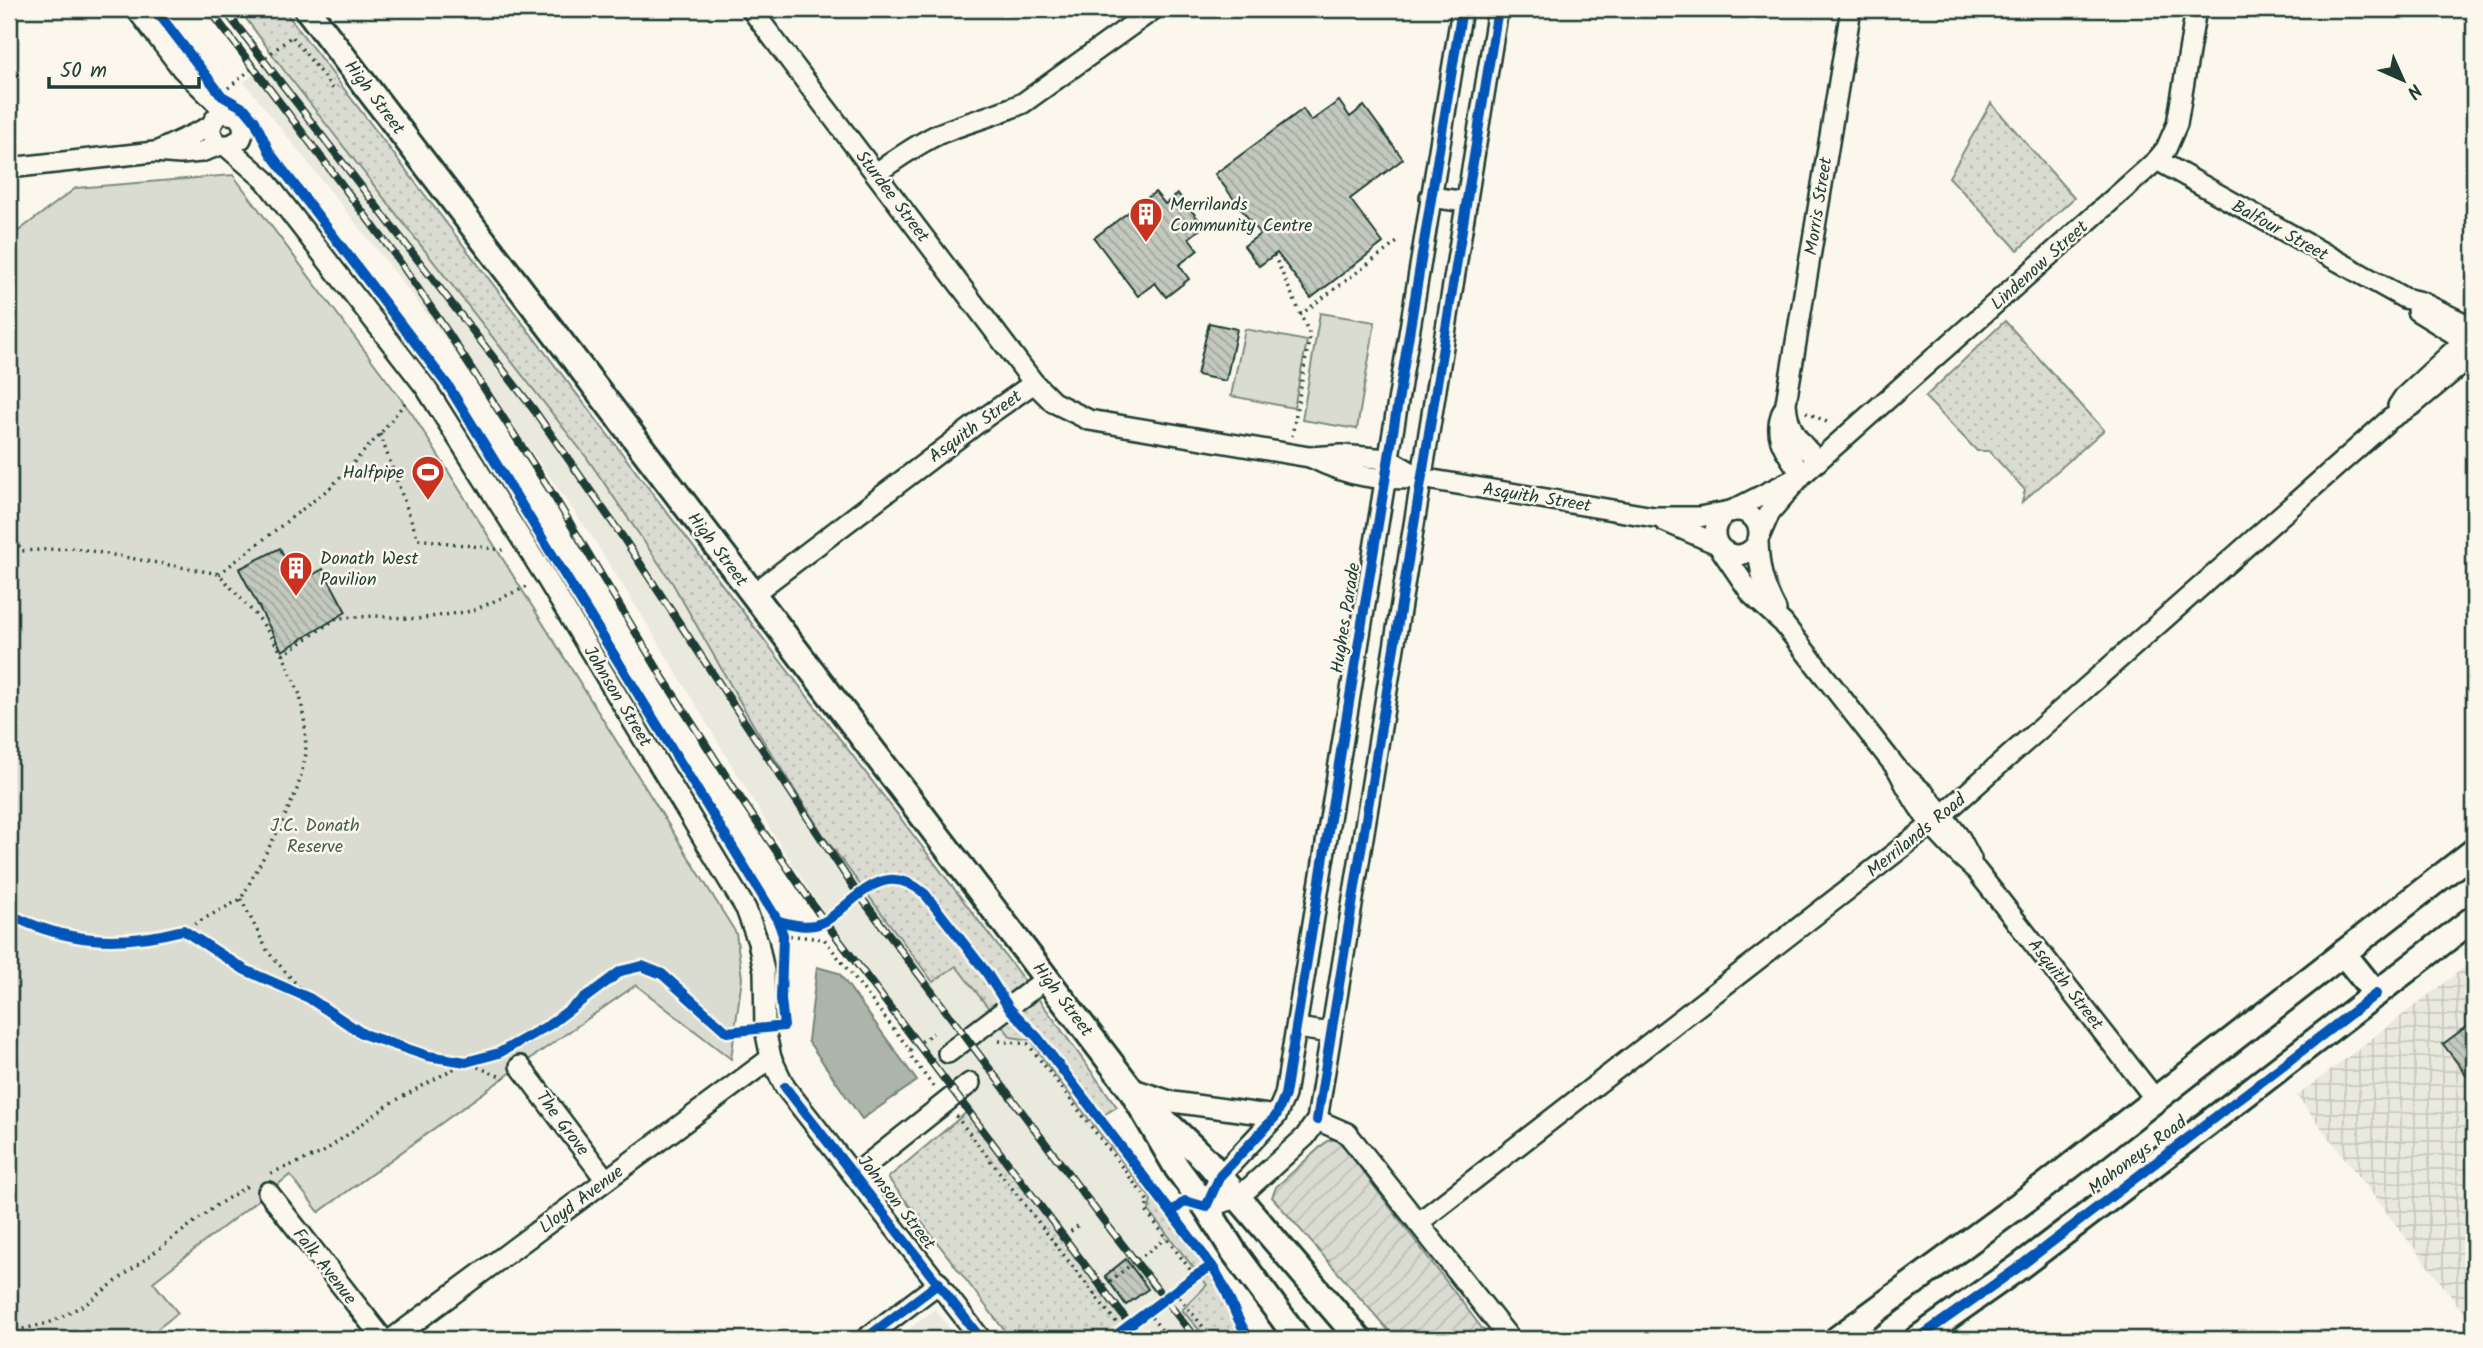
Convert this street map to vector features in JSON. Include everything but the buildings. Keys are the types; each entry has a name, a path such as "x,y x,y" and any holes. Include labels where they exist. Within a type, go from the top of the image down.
{"main road":[{"name":"High Street","path":"307,9 1130,1088 1177,1168 1298,1339"},
{"name":"Mahoneys Road","path":"1837,1339 1962,1249 2474,852"},
{"name":"Mahoneys Road","path":"1917,1339 2018,1267 2474,918"},
{"path":"2343,953 2376,994"},
{"name":"High Street","path":"1130,1088 1220,1176 1359,1339"}],"street":[{"path":"9,168 154,152 201,152 238,142 244,131 240,118 202,110 182,69 136,9"},
{"name":"Sturdee Street","path":"751,9 1034,383"},
{"path":"876,173 939,134 1023,103 1154,9"},
{"name":"Hughes Parade","path":"1206,1206 1220,1176 1276,1116 1285,1095 1462,9"},
{"path":"1206,1206 1238,1198 1305,1137 1317,1120 1498,9"},
{"name":"Morris Street","path":"1818,461 1790,428 1851,9"},
{"name":"Lindenow Street","path":"1759,538 1770,512 1802,475 2157,160 2166,149 2177,124 2196,9"},
{"path":"221,116 212,137 224,145"},
{"path":"154,152 186,139 221,116"},
{"name":"Johnson Street","path":"244,131 265,180"},
{"name":"Johnson Street","path":"224,145 265,180 426,388 545,576 746,909 758,942 764,971 765,1029 771,1058 785,1087 981,1339"},
{"name":"Balfour Street","path":"2157,160 2404,298 2421,302 2472,340"},
{"path":"1430,197 1467,202"},
{"name":"Merrilands Road","path":"1418,1223 1937,820 2390,419 2404,397 2472,340"},
{"name":"Asquith Street","path":"753,594 1034,383 1053,402 1088,419 1309,457 1342,455 1388,459 1421,478"},
{"name":"Morris Street","path":"1795,407 1778,422 1778,435 1802,475"},
{"name":"Asquith Street","path":"1309,457 1335,470 1384,481 1421,478 1654,517 1699,517 1732,511"},
{"name":"Lindenow Street","path":"1732,511 1802,475"},
{"path":"1732,511 1747,513 1757,522 1759,538 1754,548 1741,555 1733,555 1719,546 1714,531 1724,514 1732,511"},
{"name":"Asquith Street","path":"1654,517 1719,546 1752,595 1783,623"},
{"name":"Asquith Street","path":"1759,538 1759,568 1764,588 1783,623 1898,770 1925,793 1937,820 1960,838 1976,870 2156,1100"},
{"path":"948,1053 1048,978"},
{"path":"1297,1028 1331,1033"},
{"name":"Lloyd Avenue","path":"392,1339 771,1058"},
{"name":"The Grove","path":"512,1072 606,1180"},
{"path":"855,1175 970,1083"},
{"path":"1130,1088 1173,1102 1276,1116"},
{"path":"1317,1120 1347,1133 1510,1339"},
{"name":"Falk Avenue","path":"262,1183 383,1339"},
{"path":"865,1339 939,1283"}],"path":[{"path":"226,90 292,36 333,89 356,72"},
{"path":"214,85 222,96 221,116"},
{"path":"1300,315 1400,240"},
{"path":"1274,255 1310,335 1289,453"},
{"path":"219,574 331,487 408,399"},
{"path":"1795,407 1829,423"},
{"path":"380,434 418,539 503,550"},
{"path":"9,527 21,551"},
{"path":"9,555 21,551 74,548 219,574 261,621 283,655 299,695 305,725 306,754 298,787 281,825 240,900 183,930 113,942 69,936 24,922 9,914"},
{"path":"283,655 337,618 376,616 417,619 472,611 526,587"},
{"path":"240,900 268,952 309,998"},
{"path":"783,947 783,922 813,926"},
{"path":"183,930 245,970 309,998 363,1034 428,1056 512,1072"},
{"path":"783,935 824,939 910,1050 910,1055 940,1096"},
{"path":"9,1332 49,1323 86,1304 217,1205 323,1153 391,1103 466,1062 499,1053 549,1025 621,971 642,966 662,974 727,1032 765,1029"},
{"path":"910,1050 933,1033"},
{"path":"999,1041 1028,1044 1148,1201 1146,1211 1200,1273 1111,1339"},
{"path":"952,1110 1093,1294 1148,1311 1213,1339"},
{"path":"1054,1244 1079,1225"},
{"path":"1093,1294 1166,1237"},
{"path":"1148,1311 1169,1339"}],"shaded area":[{"path":"275,57 587,458 673,584 754,726 826,839 932,981 956,965 1011,1037 1031,1040 1050,1069 1151,1200 1149,1211 1208,1286 1183,1310 1207,1339 1144,1339 998,1153 848,950 772,832 590,534 532,452 400,279 244,82"},
{"path":"2474,960 2474,1326 2297,1096"},
{"path":"817,967 839,973 917,1081 862,1119 808,1041"},
{"path":"935,1309 958,1339 895,1339 918,1322"}],"green space":[{"path":"239,9 283,9 1052,1017 1117,1107 1095,1120 1217,1279 1243,1339 1207,1339 1182,1310 1207,1285 1149,1211 1151,1199 1050,1069 1031,1040 1011,1037 956,966 933,982 826,839 754,726 673,584 587,458"},
{"path":"1991,103 2074,198 2018,250 1949,177"},
{"name":"J.C. Donath Reserve","path":"233,175 413,415 736,933 742,978 731,1059 636,985 319,1212 290,1175 153,1282 178,1313 144,1339 9,1339 9,238 76,188"},
{"path":"1320,313 1375,322 1357,429 1302,420"},
{"path":"2005,321 2104,430 2022,502 2025,490 1989,451 1977,451 1925,397"},
{"path":"1245,329 1307,341 1294,408 1231,396"},
{"path":"967,1112 1137,1330 1125,1339 1011,1339 888,1178"},
{"path":"1336,1139 1490,1339 1396,1339 1272,1197 1276,1187 1327,1141"}],"railway":[{"path":"209,9 395,255 449,334 555,498 663,678 817,911 1141,1339"},
{"path":"224,9 534,410 622,536 854,888 1097,1212 1196,1339"}],"cycle path":[{"path":"9,914 52,931 94,939 138,938 183,930 245,970 309,998 363,1034 428,1056 466,1062 499,1053 549,1025 621,971 642,966 662,974 727,1032 784,1026 781,999 783,935 778,921 449,387 270,153 255,121 245,109 222,96 155,9"},
{"path":"1172,1212 1185,1201 1206,1207 1220,1176 1276,1116 1285,1095 1462,9"},
{"path":"1317,1120 1498,9"},
{"path":"778,921 794,925 816,925 831,918 870,887 890,880 912,885 925,894 986,972 1009,1008 1038,1038 1212,1266 1250,1339"},
{"path":"1917,1339 2019,1267 2376,994"},
{"path":"785,1087 981,1339"},
{"path":"1111,1339 1212,1266"},
{"path":"865,1339 939,1283"}],"place":[{"name":"Merrilands Community Centre","path":"1146,244"},
{"name":"Halfpipe","path":"428,502"},
{"name":"Donath West Pavilion","path":"296,598"}]}
